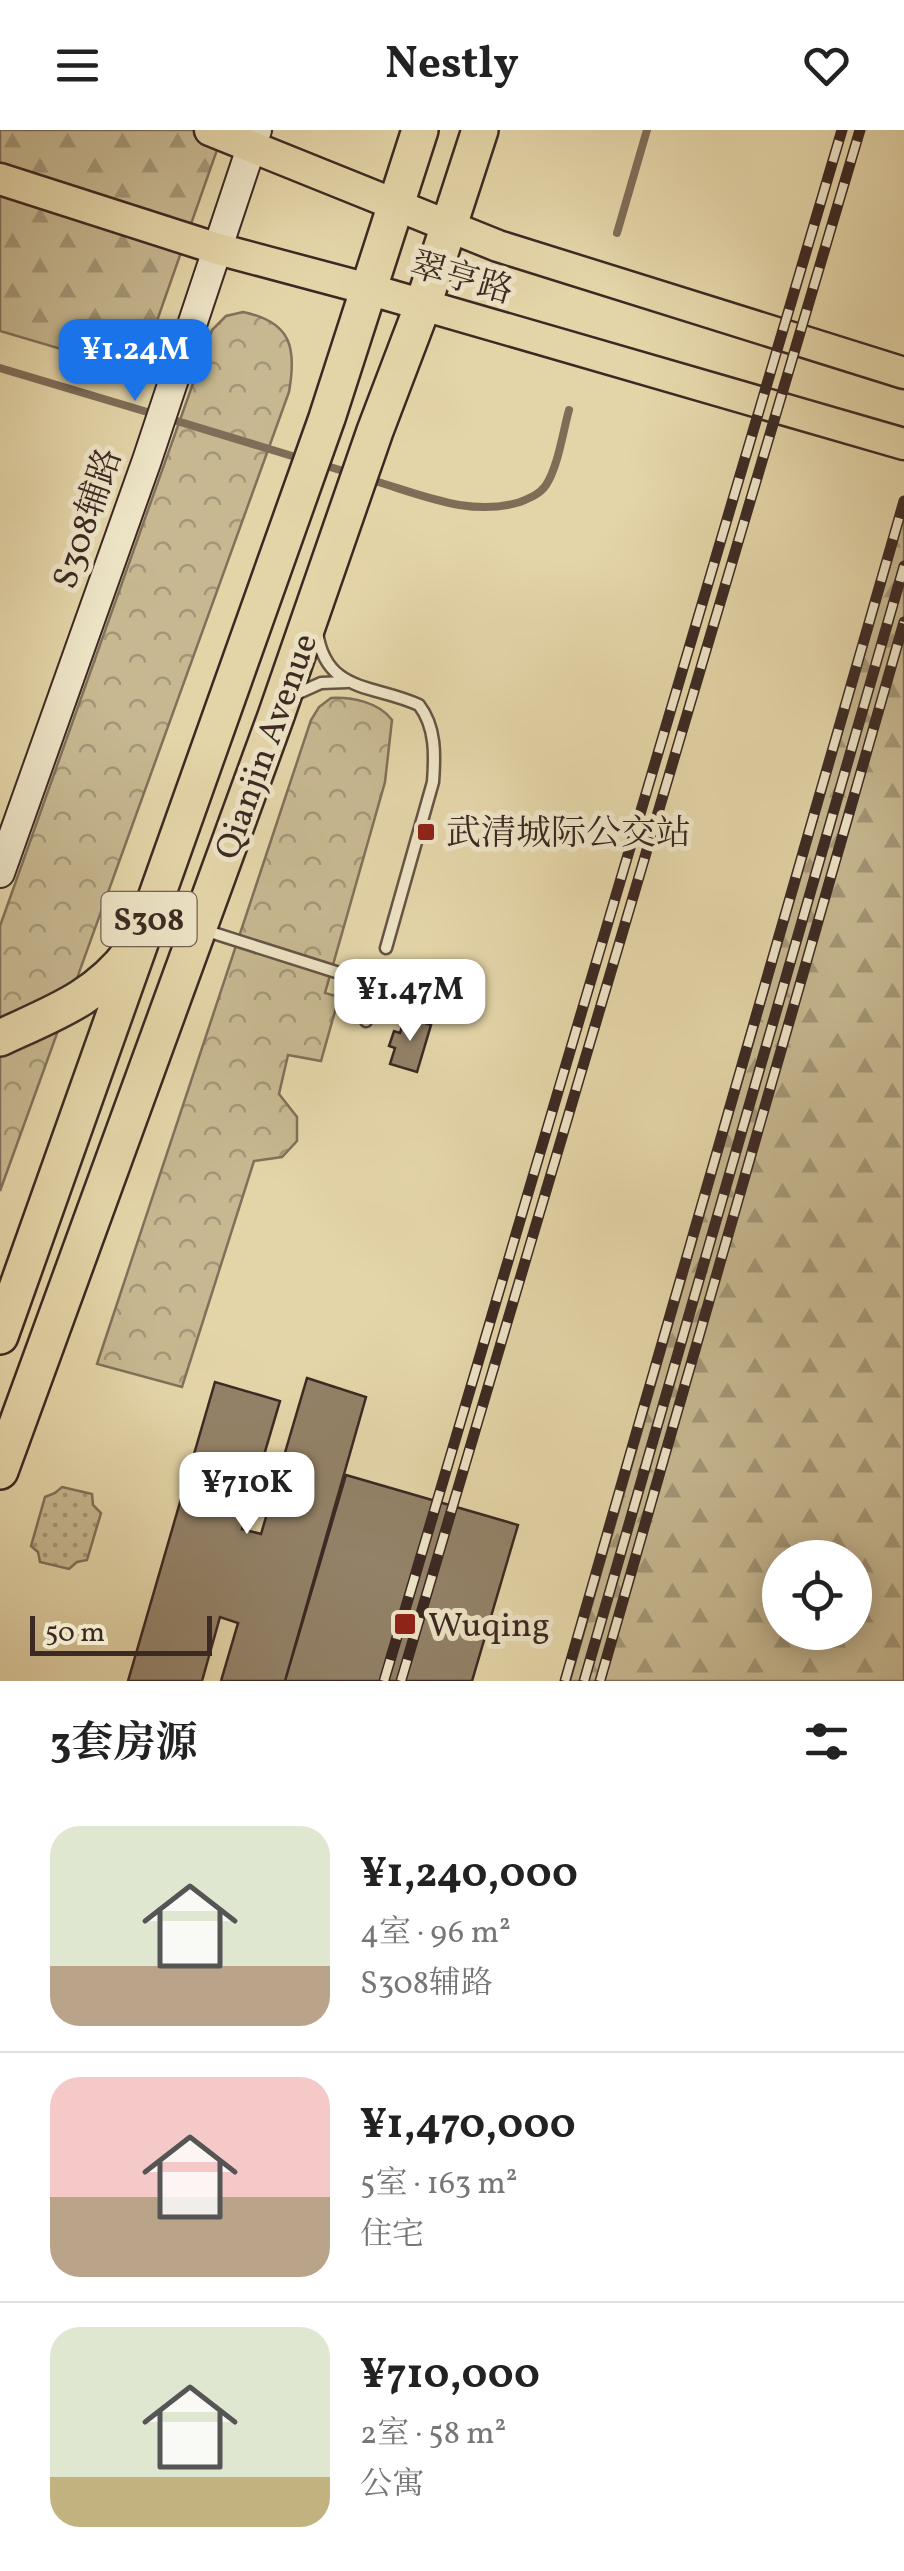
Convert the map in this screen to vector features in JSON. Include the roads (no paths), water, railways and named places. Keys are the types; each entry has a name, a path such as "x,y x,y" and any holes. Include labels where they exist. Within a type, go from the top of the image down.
{"highway":[{"name":"Qianjin Avenue","path":"0,1336 327,418 420,130"},
{"name":"Qianjin Avenue","path":"0,1471 317,602 450,227 480,130"},
{"path":"0,1038 96,990 144,936"}],"main road":[{"name":"翠亨路","path":"210,130 254,138 395,206 517,252 904,373"},
{"name":"翠亨路","path":"0,179 218,250 368,289 904,444"}],"street":[{"name":"S308辅路","path":"0,873 147,460 254,138"}],"lane":[{"path":"317,602 317,635 324,661 352,683 419,705 433,741 433,782 386,948"},
{"path":"276,716 289,699 310,686 352,683"},
{"path":"199,928 377,985 366,1021"}],"waterway":[{"path":"617,233 647,130"},
{"path":"0,368 154,414"},
{"path":"368,479 463,505 520,502 546,485 569,410"},
{"path":"167,418 302,459"},
{"path":"320,464 350,473"}],"railway":[{"path":"384,1681 842,130"},
{"path":"401,1681 860,130"},
{"path":"565,1681 904,501"},
{"path":"584,1681 904,566"},
{"path":"600,1681 904,622"}],"place":[{"name":"武清城际公交站","path":"426,832"},
{"name":"Wuqing","path":"405,1624"}]}
